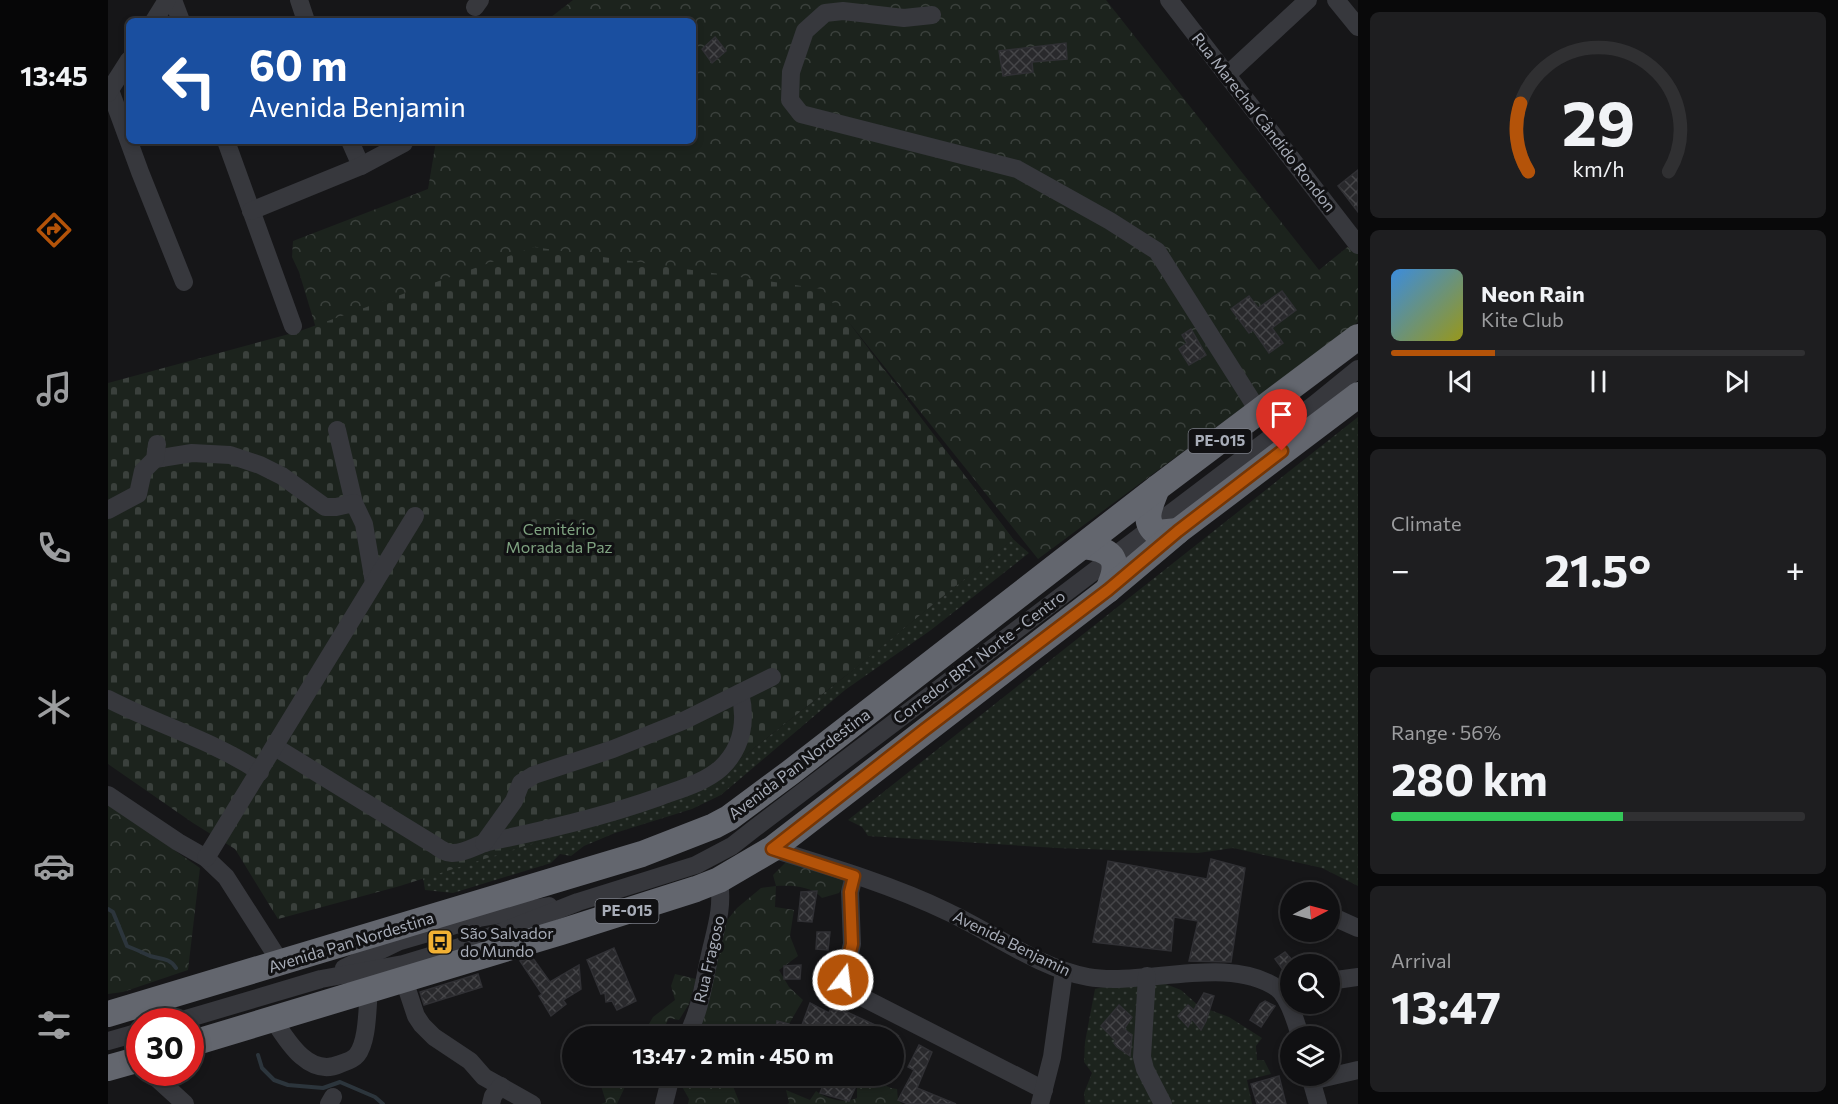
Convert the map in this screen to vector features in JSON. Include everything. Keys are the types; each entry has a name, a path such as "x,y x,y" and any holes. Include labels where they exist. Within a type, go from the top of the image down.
{"highway":[{"name":"Avenida Pan Nordestina","path":"108,1014 642,854 729,818 1157,488 1358,337"},
{"path":"1315,404 1358,380"},
{"name":"PE-015","path":"204,1040 561,932 719,880 772,849 1108,590 1178,531 1358,395"},
{"path":"1157,488 1148,515 1151,528 1157,533 1178,531"},
{"path":"1083,546 1099,548 1112,557 1115,566 1114,576 1108,590"},
{"path":"108,1068 126,1065"}],"street":[{"path":"156,18 167,0"},
{"path":"173,0 180,18"},
{"path":"299,0 305,18"},
{"name":"Rua Marechal Cândido Rondon","path":"1169,0 1358,244"},
{"path":"1227,75 1308,0"},
{"path":"1336,0 1358,27"},
{"path":"932,15 904,18 843,11 825,13 805,31 791,72 790,100 801,114 1017,169 1110,221 1157,251 1259,412"},
{"path":"126,65 109,92 126,136"},
{"path":"129,144 183,282"},
{"path":"227,144 293,326"},
{"path":"351,144 361,166"},
{"path":"251,211 361,166 402,144"},
{"path":"1266,440 1323,364"},
{"name":"Corredor BRT Norte - Centro","path":"204,1014 321,979 400,941 507,912 578,902 675,873 714,857 732,846 1358,369"},
{"path":"337,430 354,503 364,524 374,584"},
{"path":"108,510 138,494 143,471 156,452 230,455 260,465 282,476 325,507 354,503"},
{"path":"206,858 415,516"},
{"path":"484,843 514,801 521,783 534,775 613,749 683,721 772,677"},
{"path":"275,747 450,854 484,843 555,828 635,806 710,777 722,767 739,744 744,710 740,693"},
{"path":"108,699 205,741 260,772"},
{"path":"108,795 206,858 226,877 281,963"},
{"name":"Avenida Benjamin","path":"772,849 898,890 1064,971 1090,977 1230,974 1246,976 1280,987"},
{"path":"854,876 850,892 852,944 843,980 844,985 850,991 1042,1099 1052,1057 1064,971"},
{"name":"Rua Fragoso","path":"691,1026 697,1013 719,923 721,907 719,880"},
{"path":"1340,920 1358,928"},
{"path":"1147,976 1142,1057 1145,1069 1163,1104"},
{"path":"1340,979 1358,977"},
{"path":"404,980 416,1016 434,1037 470,1061 484,1077 532,1104"},
{"path":"273,1019 295,1050 305,1059 320,1067 335,1066 353,1059 358,1054 366,1022 369,991"},
{"path":"108,1041 126,1036"},
{"path":"1340,1073 1358,1070"},
{"path":"166,1086 185,1104"},
{"path":"490,1104 501,1086"},
{"path":"664,1104 668,1086"},
{"path":"1313,1086 1318,1104"}],"green space":[{"path":"573,0 1106,0 1319,270 1350,245 1358,254 1358,322 1038,559 847,320 1013,539 848,674 318,335 299,272 292,257 293,241 428,189 436,144 696,144 696,18 550,18"},
{"name":"Cemitério Morada da Paz","path":"534,247 822,289 1013,539 848,674 702,789 400,886 278,919 235,849 108,764 108,383 300,331"},
{"path":"1358,417 1358,886 1322,868 1233,848 1198,853 1057,848 868,836 862,827 848,820"},
{"path":"1013,539 1029,553 931,630 845,690 721,795 692,809 615,833 584,846 571,856 560,854 551,863 453,893 425,890 423,878 702,789 848,674"},
{"path":"108,804 200,868 188,970 123,992 108,994"},
{"path":"788,860 848,878 839,893 822,898 807,889 795,886 776,886 773,875"},
{"path":"776,886 775,907 794,910 790,936 798,956 779,970 789,987 803,1000 789,1024 777,1021 776,1026 690,1026 723,925 737,908 761,888"},
{"path":"675,974 696,979 689,1004 679,1020 669,1018 665,1026 648,1026 653,1017 675,1000 671,986"},
{"path":"1163,983 1181,990 1199,1006 1229,1017 1262,1038 1256,1046 1257,1060 1264,1060 1271,1074 1247,1080 1252,1104 1085,1104 1084,1093 1092,1073 1084,1062 1085,1042 1095,989 1115,984"},
{"path":"601,1086 625,1086 617,1104 601,1104 606,1102"},
{"path":"682,1086 733,1086 740,1104 688,1104 689,1099"},
{"path":"857,1086 887,1086 897,1089 898,1100 902,1104 787,1104 789,1103 786,1090 810,1100 816,1091 841,1101 857,1098"}],"building":[{"path":"715,37 726,51 712,63 702,49"},
{"path":"1066,43 1067,59 1032,62 1033,72 1003,76 999,51"},
{"path":"1358,170 1358,212 1338,186"},
{"path":"1282,291 1296,310 1272,328 1283,343 1269,353 1253,330 1249,333 1231,309 1249,296 1258,308"},
{"path":"1191,329 1206,355 1189,365 1179,349 1187,343 1182,335"},
{"path":"1211,859 1245,868 1231,962 1189,961 1198,921 1174,917 1171,951 1093,942 1108,861 1207,879"},
{"path":"817,891 812,922 798,921 801,892"},
{"path":"817,932 830,932 828,950 816,949"},
{"path":"614,948 636,1001 617,1010 612,1001 606,1002 605,993 601,994 587,960"},
{"path":"1280,956 1280,966 1275,959"},
{"path":"532,957 550,982 579,965 581,989 563,1000 566,1004 551,1016 539,996 542,994 520,961"},
{"path":"801,965 800,979 784,979 784,966"},
{"path":"478,974 482,987 424,1005 420,992"},
{"path":"1204,993 1214,996 1206,1021 1201,1030 1192,1019 1188,1027 1178,1016 1188,1005 1194,1010"},
{"path":"1265,1001 1275,1006 1261,1027 1250,1020 1260,1004"},
{"path":"810,1003 829,1013 830,1010 847,1012 877,1026 826,1026 816,1022 815,1026 802,1025"},
{"path":"1119,1005 1132,1017 1124,1029 1132,1035 1130,1056 1117,1047 1114,1043 1116,1041 1101,1026"},
{"path":"777,1021 789,1024 789,1026 776,1026"},
{"path":"919,1045 932,1052 917,1088 956,1104 908,1104 898,1100 914,1070 908,1067"},
{"path":"1279,1076 1286,1104 1257,1104 1251,1084"},
{"path":"823,1086 856,1086 849,1101 820,1093"}],"waterway":[{"path":"108,909 113,912 127,946 168,961 176,968"},
{"path":"258,1055 262,1068 274,1080 288,1085 323,1088 340,1082 375,1097 383,1104"}],"place":[{"name":"São Salvador do Mundo","path":"440,942"}],"route":[{"path":"843,980 852,944 850,892 854,876 772,849 1108,590 1178,531 1282,451"}]}
